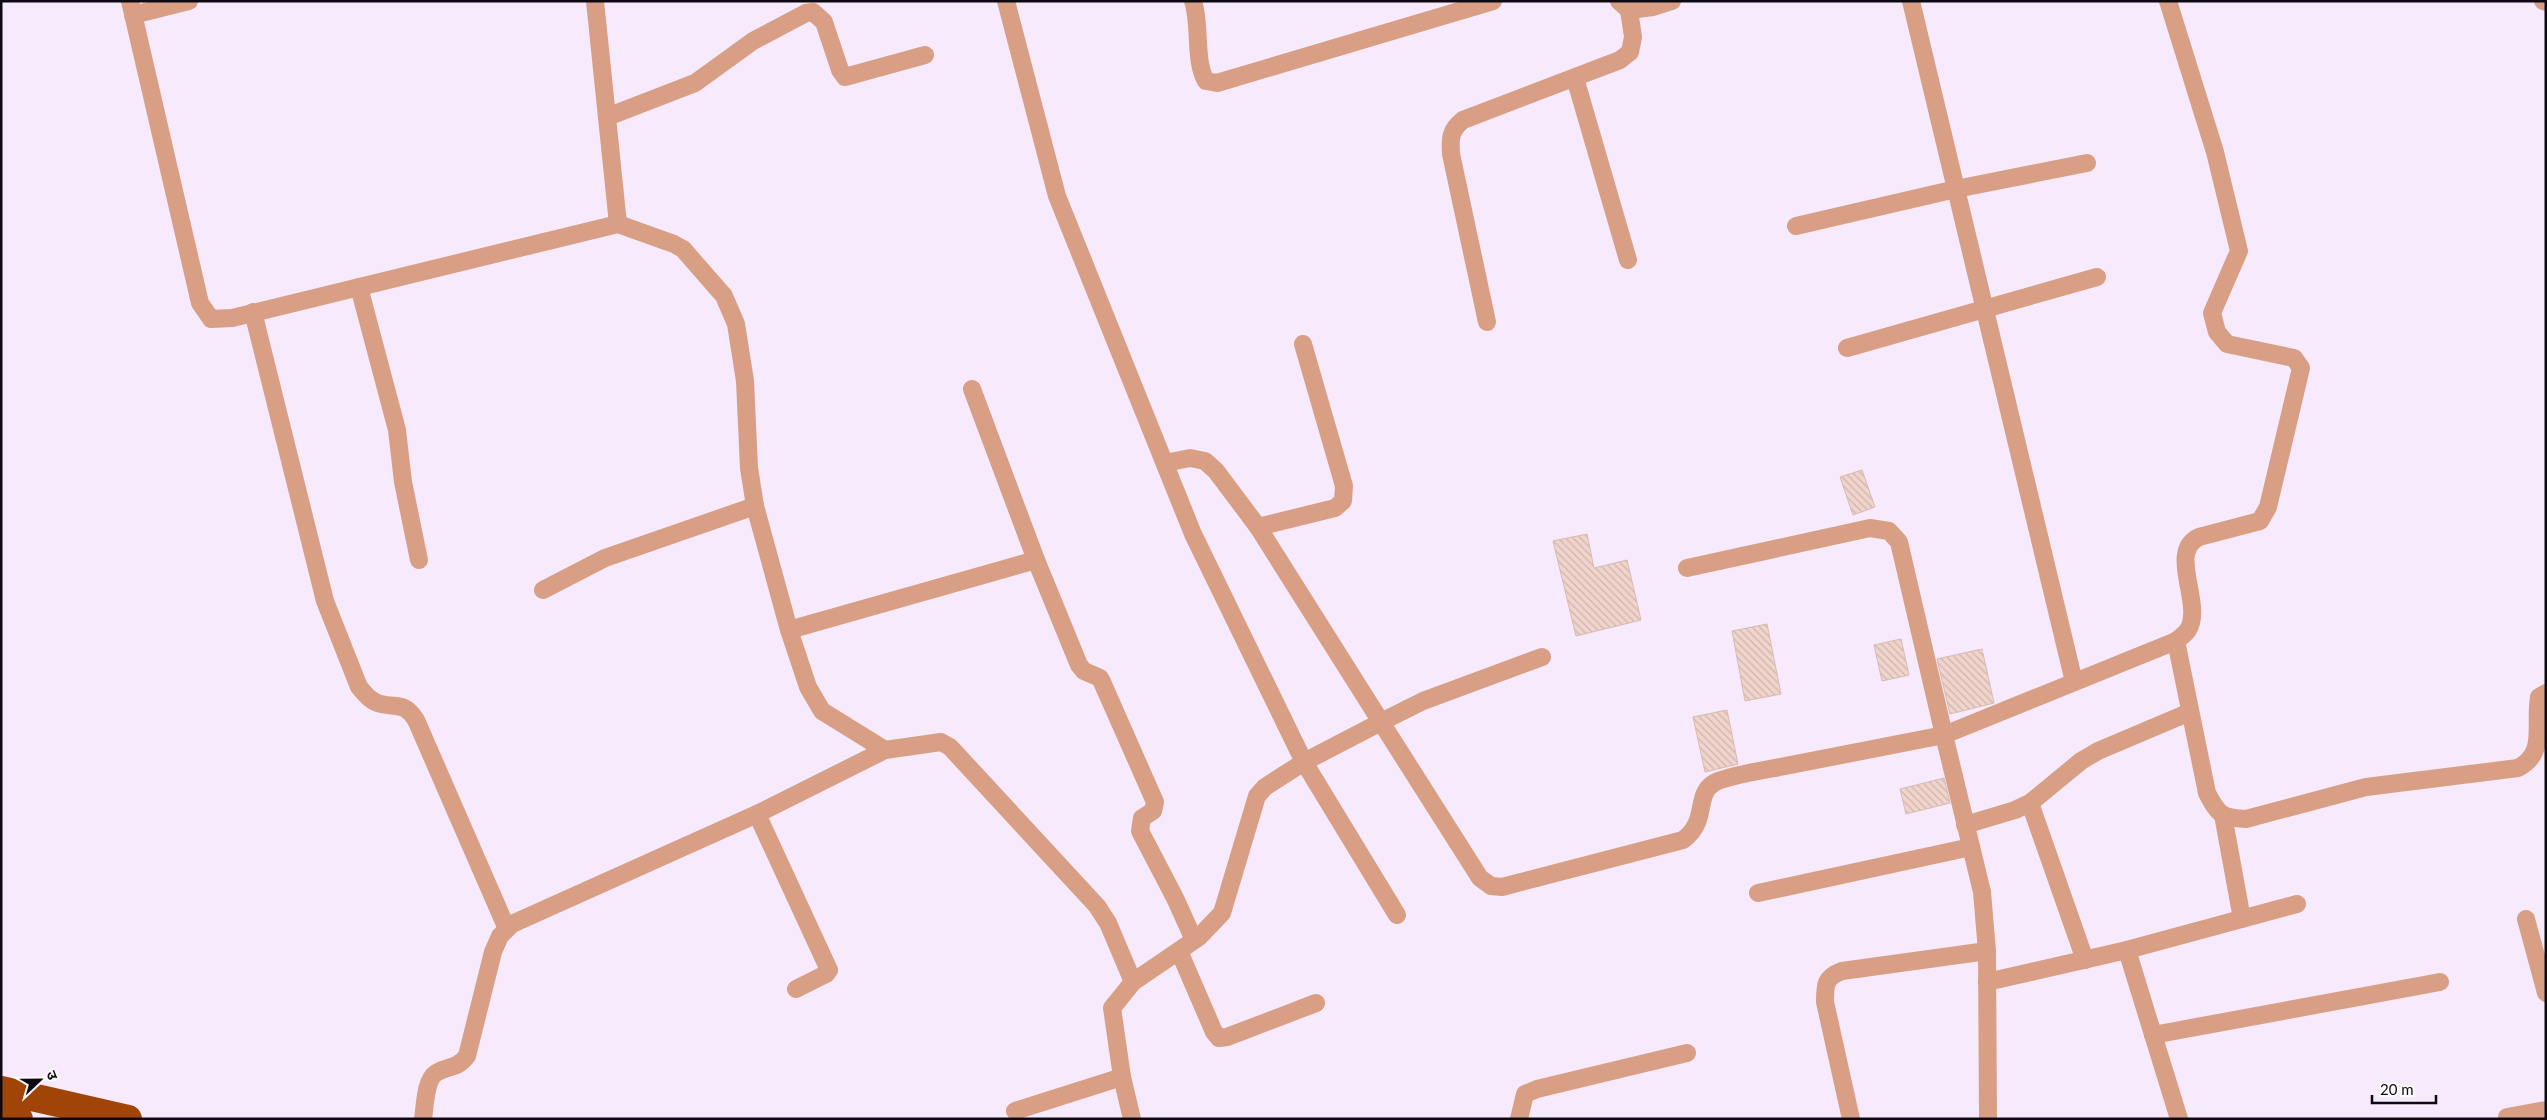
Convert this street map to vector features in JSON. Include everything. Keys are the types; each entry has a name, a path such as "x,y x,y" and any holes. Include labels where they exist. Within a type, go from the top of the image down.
{"highway":[{"path":"1,1090 128,1119"},
{"path":"1,1115 19,1119"}],"street":[{"path":"189,1 132,8 200,303 211,319 253,312 618,224 683,249 724,296 736,324 742,362 750,468 755,506 789,630 808,687 822,711 885,750"},
{"path":"594,1 618,224"},
{"path":"1006,1 1056,196 1193,534 1304,762 1396,915"},
{"path":"1193,1 1198,17 1201,72 1206,81 1217,82 1493,1"},
{"path":"1487,322 1450,154 1450,138 1453,128 1462,120 1620,60 1630,52 1633,37 1624,5 1653,7 1672,1"},
{"path":"1911,1 2074,682"},
{"path":"1165,463 1190,458 1205,461 1216,471 1258,527 1480,878 1491,886 1502,886 1683,840 1694,832 1700,820 1704,794 1714,783 1756,772 1944,735 2176,641 2188,630 2192,616 2185,553 2191,541 2199,537 2260,521 2268,507 2302,368 2294,358 2227,344 2217,332 2212,313 2239,251 2215,152 2168,1"},
{"path":"607,116 695,83 753,41 806,13 813,12 824,22 840,70 845,77 925,55"},
{"path":"1575,78 1628,260"},
{"path":"1796,226 2087,163"},
{"path":"1848,348 2097,278"},
{"path":"359,287 397,430 403,482 419,560"},
{"path":"253,312 325,601 359,687 368,698 380,704 400,706 410,710 507,929"},
{"path":"1258,527 1335,508 1343,501 1344,486 1304,344"},
{"path":"972,388 1036,560 1079,665 1084,671 1100,678 1119,717 1154,802 1153,811 1142,818 1140,831 1175,898 1194,940"},
{"path":"543,590 605,558 755,506"},
{"path":"1687,568 1870,528 1889,531 1899,542 1982,892 1987,951 1988,1119"},
{"path":"789,630 1036,560"},
{"path":"2176,641 2207,793 2216,811 2228,818 2246,819 2366,787 2518,768 2531,762 2538,751 2537,706 2539,697 2546,692"},
{"path":"1132,1119 1122,1077 1112,1008 1133,982 1194,940 1222,913 1257,796 1265,787 1304,762 1423,701 1542,658"},
{"path":"1965,825 2015,810 2030,803 2081,761 2098,751 2190,712"},
{"path":"423,1119 430,1080 434,1074 455,1068 467,1056 493,952 500,936 512,924 757,814 885,750 940,742 950,747 1097,906 1108,923 1133,982"},
{"path":"2030,803 2085,960"},
{"path":"757,814 829,970 826,974 796,989"},
{"path":"2223,815 2242,919"},
{"path":"1758,893 1971,847"},
{"path":"1986,982 2127,950 2297,904"},
{"path":"2526,919 2546,993"},
{"path":"2127,950 2179,1119"},
{"path":"1179,951 1214,1032 1219,1038 1227,1037 1316,1003"},
{"path":"1851,1119 1825,1002 1825,983 1830,975 1842,971 1987,951"},
{"path":"2153,1035 2440,982"},
{"path":"1519,1119 1526,1094 1537,1088 1687,1053"},
{"path":"1015,1111 1122,1077"},
{"path":"2507,1117 2546,1110"}],"building":[{"path":"1862,470 1875,507 1853,515 1840,477"},
{"path":"1587,534 1594,568 1627,560 1641,620 1576,636 1553,541"},
{"path":"1767,624 1781,694 1745,701 1732,631"},
{"path":"1901,639 1909,675 1882,681 1874,645"},
{"path":"1982,649 1994,703 1950,714 1937,659"},
{"path":"1727,710 1738,764 1705,772 1693,717"},
{"path":"1944,778 1950,803 1906,814 1900,789"}]}
